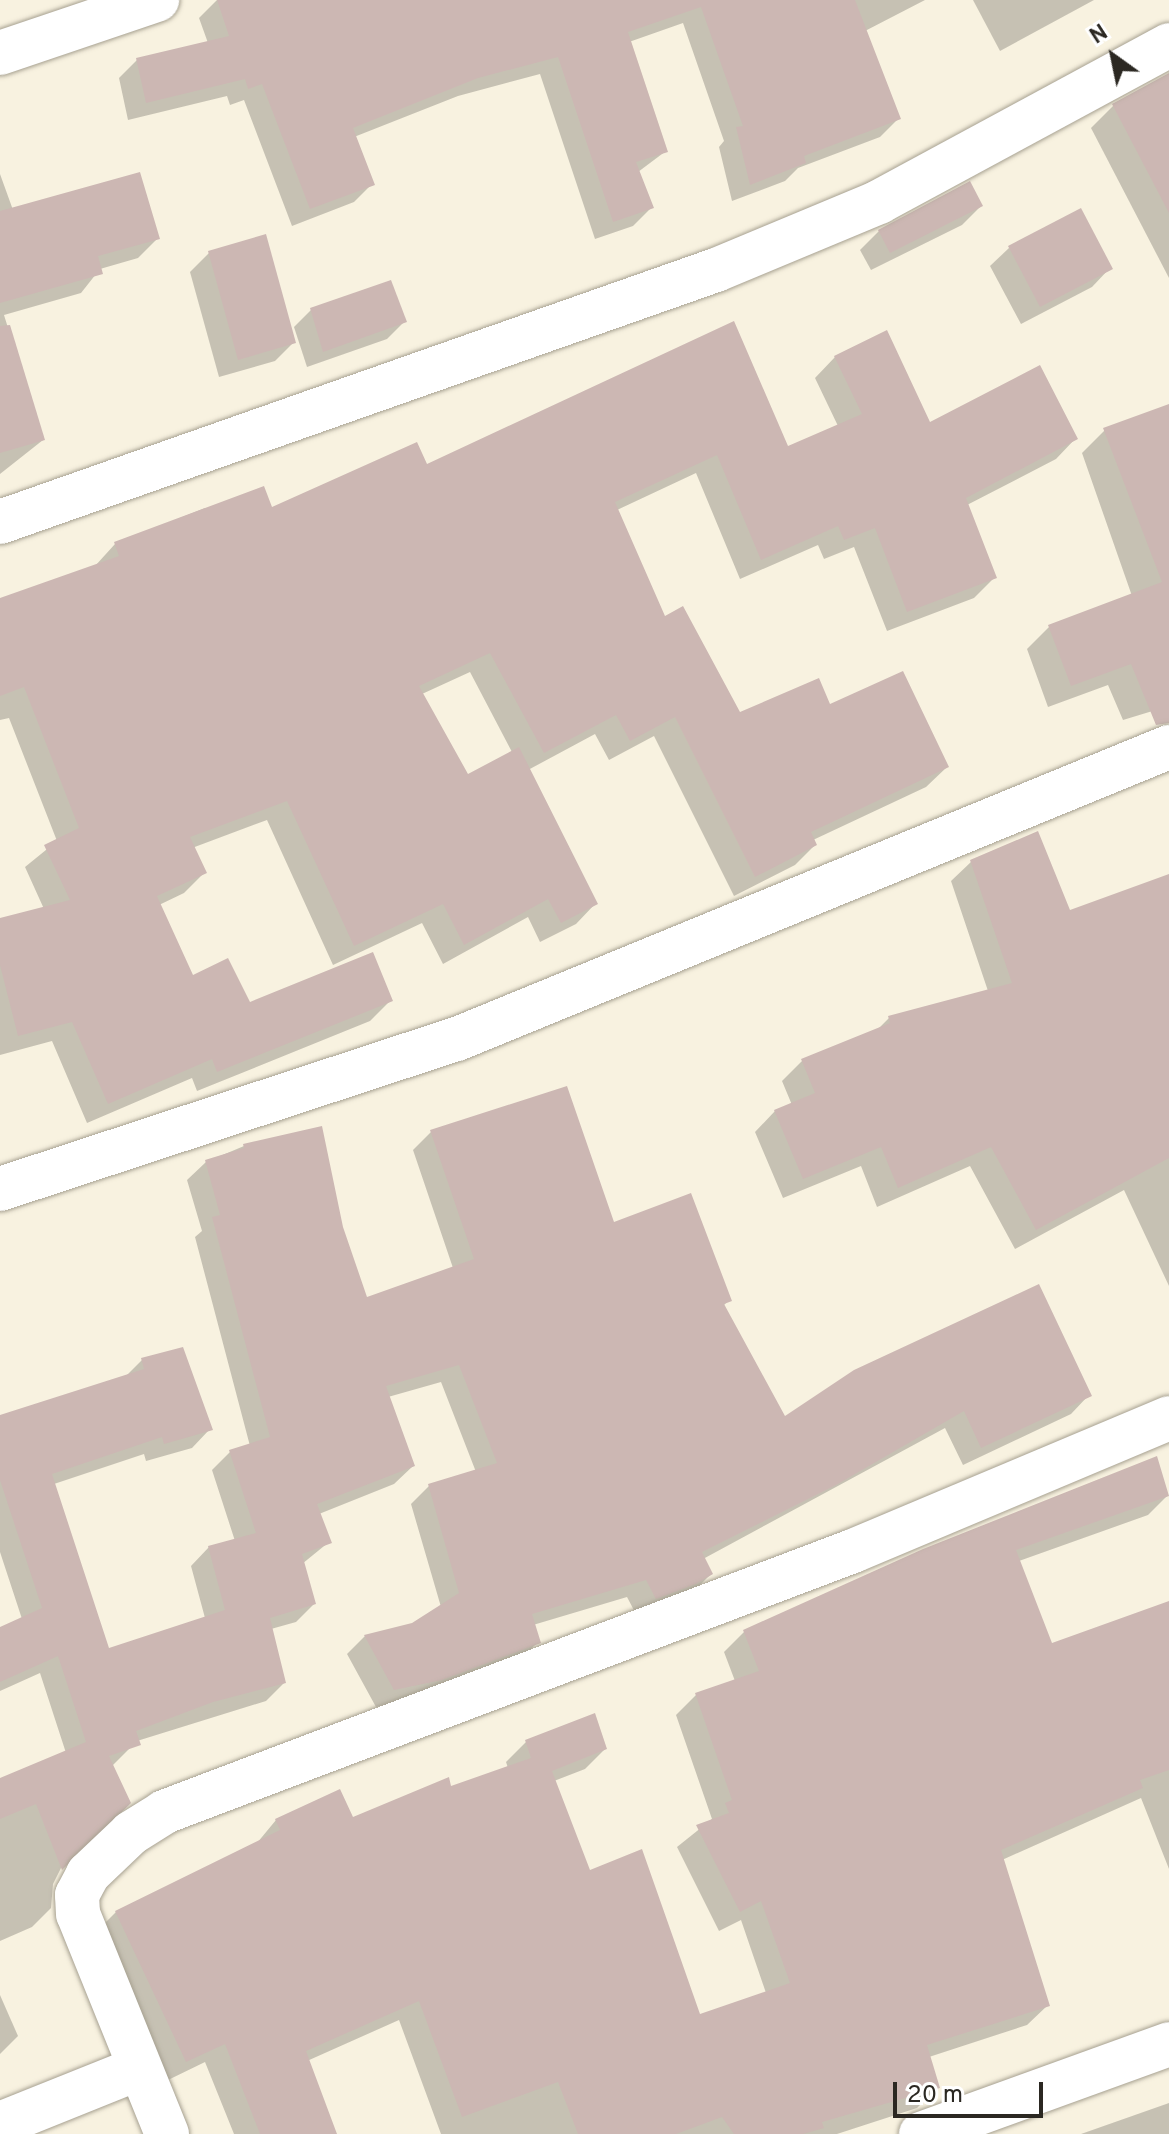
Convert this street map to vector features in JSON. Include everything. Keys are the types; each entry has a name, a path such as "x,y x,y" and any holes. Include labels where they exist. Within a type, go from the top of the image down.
{"street":[{"path":"0,53 157,0"},
{"path":"0,522 716,270 879,202 1169,45"},
{"path":"0,1189 457,1039 1169,747"},
{"path":"167,2134 137,2069 85,1937 77,1895 103,1854 142,1826 164,1812 839,1557 1169,1418"},
{"path":"950,2129 1169,2044"},
{"path":"0,2124 137,2069"}],"building":[{"path":"217,0 855,0 901,119 804,156 806,163 750,185 736,127 743,126 701,7 628,32 668,152 636,162 654,208 613,222 558,57 478,78 353,128 375,185 310,209 262,84 248,89 245,79 146,103 136,58 229,36"},
{"path":"1169,73 1169,213 1112,104"},
{"path":"140,172 160,239 98,256 103,274 0,303 0,211"},
{"path":"970,181 983,206 890,253 878,230"},
{"path":"1081,208 1113,269 1040,307 1008,246"},
{"path":"266,234 296,343 238,360 208,251"},
{"path":"391,280 407,322 323,352 310,308"},
{"path":"734,321 788,446 862,414 834,356 887,330 930,422 1040,365 1078,439 966,498 997,578 907,612 875,528 844,540 838,526 761,560 717,455 615,502 665,616 683,606 740,712 819,678 830,704 903,671 949,767 811,832 817,845 755,877 675,717 630,741 616,715 544,753 490,653 419,686 468,774 519,747 598,904 561,923 548,899 464,945 443,904 354,946 287,801 190,837 207,873 157,896 193,975 228,958 250,1002 373,952 393,1001 217,1072 212,1059 108,1104 72,1022 18,1036 0,965 0,918 70,900 44,845 79,828 24,687 0,696 0,598 119,556 114,542 264,486 272,507 417,442 427,464"},
{"path":"10,325 45,440 0,453 0,326"},
{"path":"1169,404 1169,723 1156,725 1131,664 1071,686 1048,625 1162,582 1103,428"},
{"path":"1038,831 1070,910 1169,874 1169,1158 1036,1230 991,1147 898,1188 881,1147 803,1179 774,1110 815,1093 801,1059 890,1023 888,1016 1012,983 970,860"},
{"path":"567,1086 614,1222 691,1193 732,1301 724,1304 785,1416 854,1370 1039,1284 1092,1396 981,1448 964,1411 836,1485 702,1552 713,1574 696,1584 656,1599 646,1580 532,1614 541,1643 442,1680 394,1690 364,1635 412,1623 459,1593 428,1484 497,1463 459,1365 386,1386 415,1466 317,1504 332,1543 302,1554 316,1604 270,1618 286,1683 213,1702 136,1731 141,1745 109,1756 131,1803 62,1870 36,1804 0,1819 0,1778 86,1742 58,1656 0,1682 0,1627 42,1608 0,1480 0,1415 144,1369 141,1358 183,1347 213,1430 164,1444 162,1437 52,1474 109,1648 225,1610 208,1546 256,1533 229,1450 270,1437 212,1217 220,1215 205,1160 244,1148 243,1144 322,1126 343,1227 367,1297 474,1259 430,1130"},
{"path":"1157,1456 1169,1496 1016,1550 1052,1643 1169,1601 1169,1770 1140,1780 1143,1788 1001,1850 1050,2006 927,2045 940,2088 822,2122 824,2128 803,2134 734,2134 722,2117 676,2134 578,2134 558,2082 462,2117 419,2001 306,2051 337,2134 260,2134 225,2044 186,2062 115,1911 280,1830 275,1819 340,1789 353,1817 449,1777 451,1786 531,1758 525,1740 595,1713 607,1749 552,1771 590,1870 642,1849 700,2014 790,1983 761,1901 740,1912 696,1825 729,1813 725,1803 732,1800 695,1693 759,1671 743,1630 923,1549"}]}
